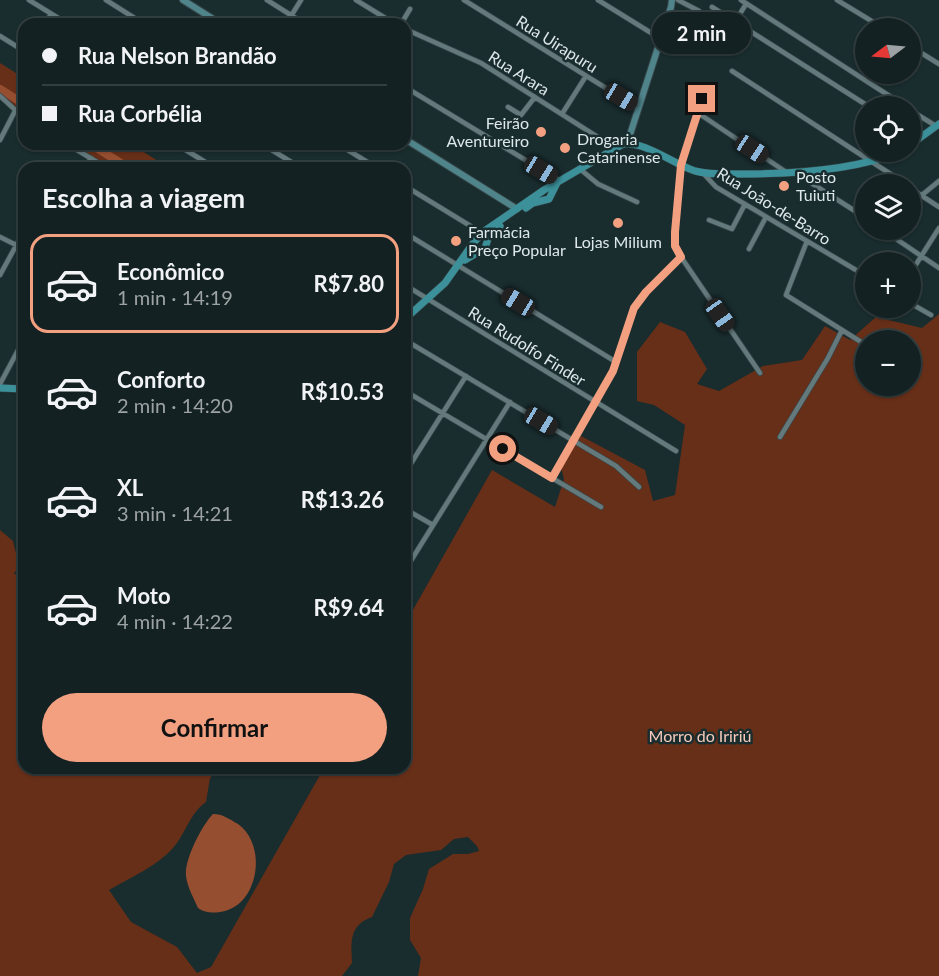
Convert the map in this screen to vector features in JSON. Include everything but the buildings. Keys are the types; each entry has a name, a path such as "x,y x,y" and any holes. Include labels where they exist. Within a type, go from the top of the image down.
{"main road":[{"path":"921,138 937,125"},
{"path":"411,314 445,283 482,233 544,190 615,147 627,144 641,146 702,172 789,173 859,162"},
{"path":"458,266 470,256 483,250 493,230 533,203 550,197 558,182"},
{"path":"544,190 550,197"},
{"path":"474,242 478,248 483,250"},
{"path":"0,386 18,388"}],"street":[{"path":"29,0 58,18"},
{"path":"106,0 134,18"},
{"path":"267,0 295,18"},
{"path":"292,16 302,0"},
{"path":"356,0 385,18"},
{"name":"Rua Uirapuru","path":"464,0 638,108"},
{"path":"598,0 660,39"},
{"path":"627,144 672,0"},
{"path":"678,0 699,11"},
{"path":"741,0 889,96"},
{"path":"837,0 866,18"},
{"path":"186,1 212,18"},
{"path":"735,22 746,4"},
{"path":"712,7 855,98"},
{"path":"404,18 410,9"},
{"path":"49,18 51,14"},
{"name":"Rua Arara","path":"411,32 474,59 615,147"},
{"path":"0,36 18,47"},
{"path":"921,53 939,64"},
{"path":"732,72 855,150"},
{"path":"562,114 586,76"},
{"path":"707,86 681,165 675,246 760,373"},
{"path":"411,91 558,182"},
{"path":"0,96 18,113"},
{"path":"508,107 521,115 535,96"},
{"path":"0,140 15,111"},
{"path":"698,113 789,173"},
{"path":"921,116 937,125"},
{"path":"411,143 517,209"},
{"path":"77,150 97,162"},
{"path":"186,150 205,162"},
{"path":"272,150 291,162"},
{"path":"348,150 366,162"},
{"path":"89,162 91,158"},
{"path":"874,162 891,174"},
{"path":"580,169 598,184 637,202"},
{"name":"Rua João-de-Barro","path":"702,172 712,185 855,269"},
{"path":"800,172 807,182 855,212"},
{"path":"939,181 922,195 939,207"},
{"path":"411,190 482,233"},
{"path":"709,220 732,230 745,204"},
{"path":"749,249 766,217"},
{"path":"922,255 939,228"},
{"path":"411,236 616,362"},
{"path":"0,237 16,245"},
{"path":"899,240 939,268"},
{"path":"807,241 786,296 855,338"},
{"path":"0,275 18,242"},
{"path":"552,478 616,362 636,304 681,257"},
{"name":"Rua Rudolfo Finder","path":"411,289 676,451"},
{"path":"921,309 931,315"},
{"path":"780,436 828,358 842,330"},
{"path":"411,344 620,469 639,487"},
{"path":"0,386 18,351"},
{"path":"411,462 465,376"},
{"path":"411,395 601,507"},
{"path":"411,561 510,402"},
{"path":"411,512 433,525"}],"green space":[{"path":"0,63 18,74 18,110 0,94"},
{"path":"82,150 140,150 160,162 101,162"},
{"name":"Morro do Iririú","path":"939,314 939,976 418,976 421,958 410,940 410,918 429,869 453,854 479,851 468,837 454,839 441,850 406,855 394,864 389,882 372,917 364,920 355,930 352,941 352,963 342,976 0,976 0,530 13,541 18,561 14,574 18,574 18,774 214,774 210,778 206,802 192,817 173,848 151,866 109,890 131,922 177,947 197,973 211,967 321,774 411,774 411,613 492,470 555,507 564,479 561,467 581,436 645,470 653,501 675,495 685,425 654,405 637,401 637,352 660,322 685,332 707,369 697,384 719,391 763,366 802,360 825,326 850,340 855,336 855,396 921,396 921,330 861,330 875,318 922,328"}],"shaded area":[{"path":"213,814 238,824 247,834 256,860 255,874 251,887 233,908 220,912 206,912 198,908 189,888 186,869 195,843"}],"waterway":[{"path":"0,89 18,100"},
{"path":"100,150 119,162"}],"place":[{"name":"Feirão Aventureiro","path":"541,132"},
{"name":"Drogaria Catarinense","path":"565,148"},
{"name":"Posto Tuiuti","path":"784,186"},
{"name":"Lojas Milium","path":"618,223"},
{"name":"Farmácia Preço Popular","path":"456,241"}],"route":[{"path":"503,449 552,478 613,371 636,304 681,257 675,246 681,165 702,99"}]}
